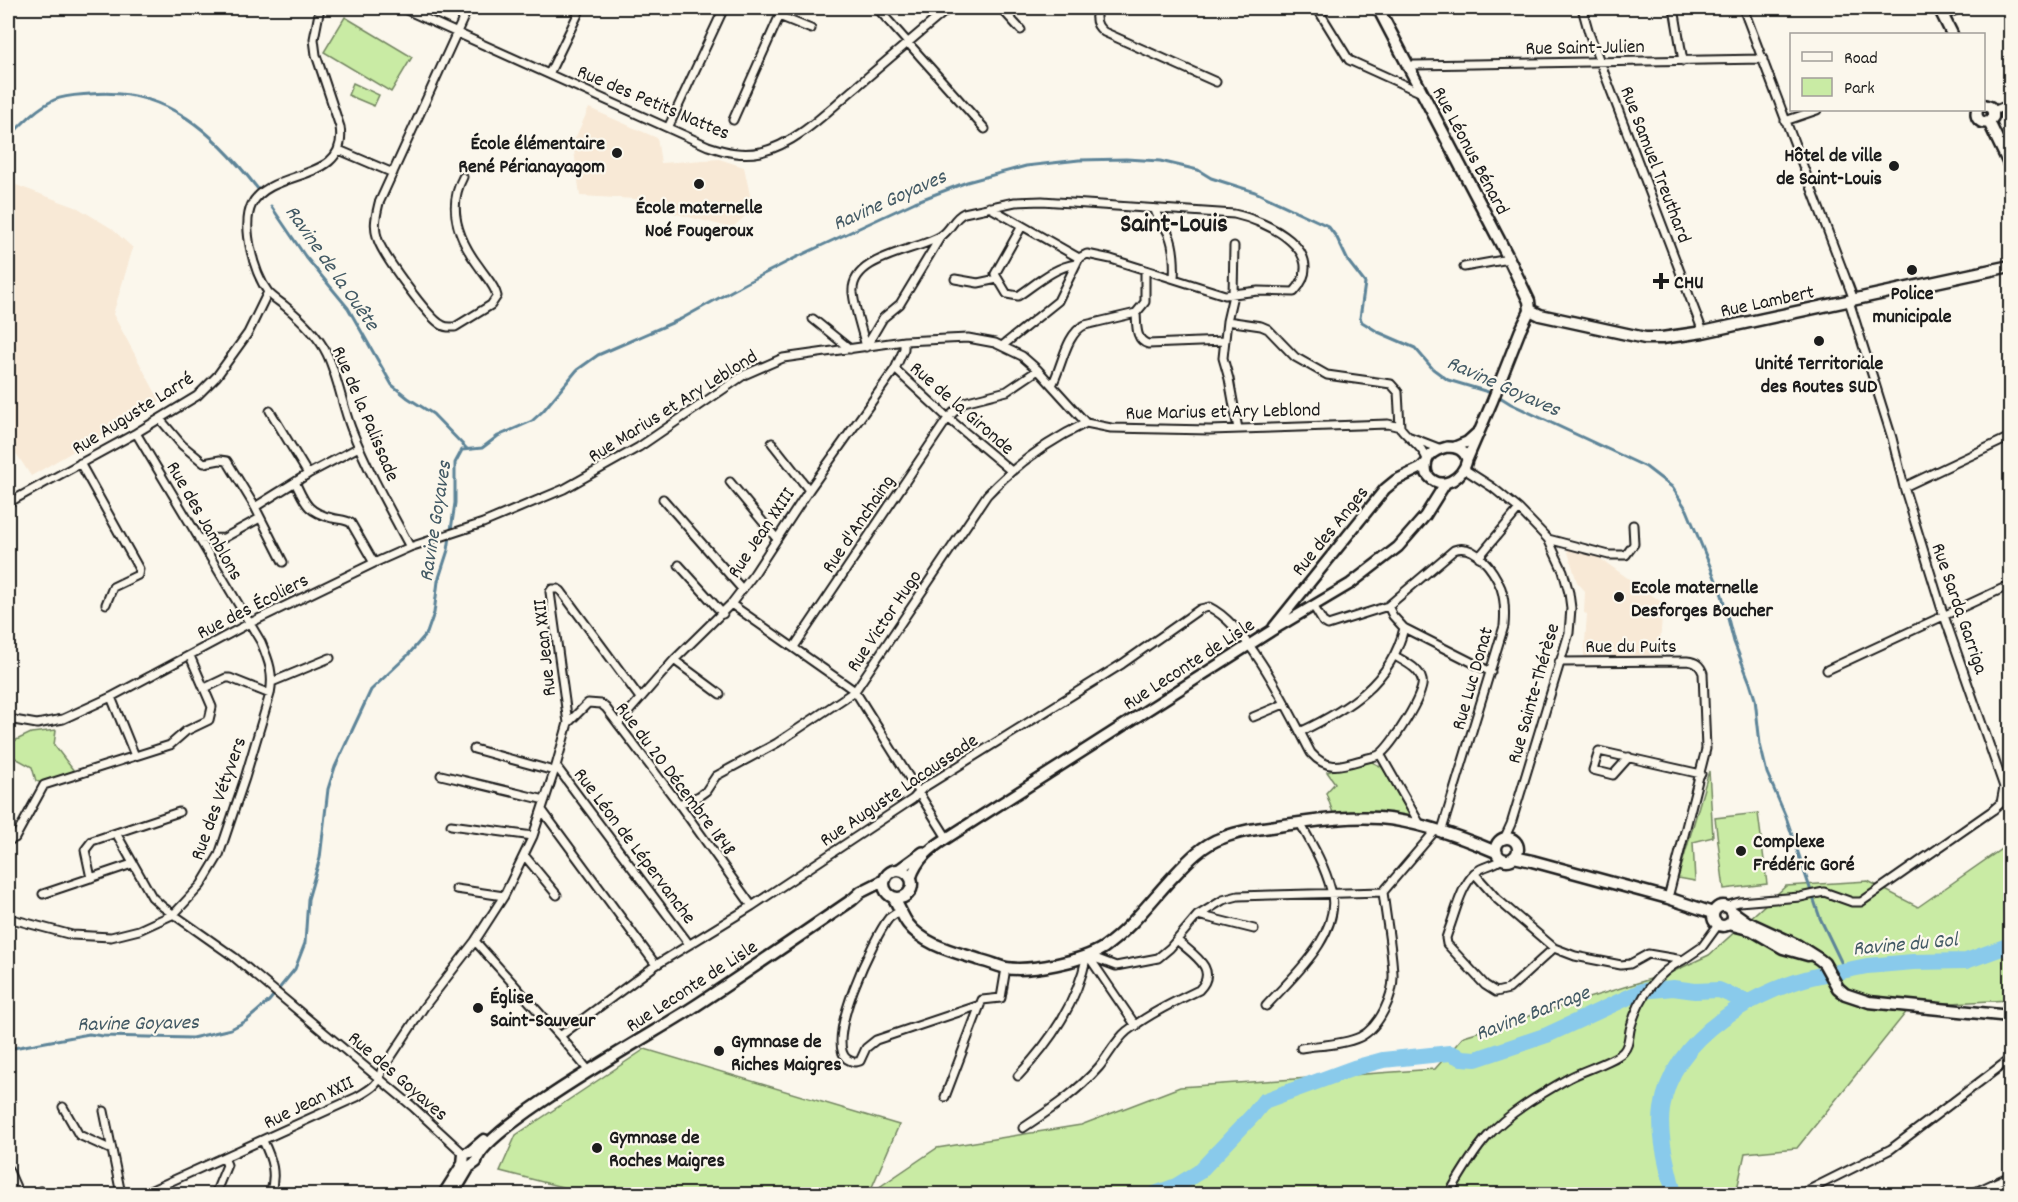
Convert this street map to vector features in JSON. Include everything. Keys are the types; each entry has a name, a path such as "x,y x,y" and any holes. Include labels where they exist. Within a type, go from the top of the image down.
{"main road":[{"name":"Rue Léonus Bénard","path":"1377,8 1509,259 1529,301 1530,310"},
{"path":"1941,12 1950,33"},
{"path":"1977,111 1978,120 1983,122 1988,113"},
{"path":"1988,113 2010,166"},
{"name":"Rue Lambert","path":"1530,310 1547,318 1645,338 1662,338 1703,332 2010,266"},
{"path":"916,933 908,915 906,896 911,888 910,878 906,872 898,870 890,873 885,880 885,888 916,933 944,948 1006,968 1038,967 1087,955 1101,949 1116,937 1202,849 1220,838 1247,830 1342,818 1379,818 1421,826 1479,844 1502,846 1517,844 1516,854 1508,860 1502,846"},
{"path":"1516,854 1532,861 1668,898 1713,913"},
{"name":"Rue Leconte de Lisle","path":"444,1194 469,1159 519,1117 688,1011 861,892 885,880"},
{"name":"Rue Leconte de Lisle","path":"852,900 874,894 891,895"},
{"path":"891,895 906,896"},
{"path":"1814,957 1791,951 1752,930 1723,925 1714,921 1713,913 1718,907 1725,906 1747,922 1797,945 1824,963 1838,988 1851,998 1869,1002 2010,1016"},
{"path":"1723,925 1733,919 1731,910"},
{"name":"Rue Leconte de Lisle","path":"453,1194 469,1159"}],"street":[{"path":"320,8 314,39 318,62 340,127 342,140 339,150 393,173"},
{"name":"Rue des Petits Nattes","path":"406,8 668,128 725,152 743,154 762,152 806,129 949,8"},
{"path":"463,177 455,198 454,210 460,231 471,257 494,287 497,296 491,305 455,327 449,327 443,326 431,316 385,256 377,238 374,222 393,173 468,8"},
{"path":"549,74 580,8"},
{"path":"668,128 724,8"},
{"path":"733,120 783,8"},
{"path":"877,8 985,129"},
{"path":"1001,8 1021,30"},
{"path":"1098,8 1095,20 1104,32 1216,82"},
{"path":"1317,8 1349,60 1423,93"},
{"name":"Rue Samuel Treuthard","path":"1582,8 1600,63 1703,332"},
{"path":"1674,8 1683,61"},
{"name":"Rue Sarda Garriga","path":"1731,910 1732,904 1739,902 1800,897 1824,892 1852,902 1861,902 1993,810 2001,803 2007,786 1944,615 1904,487 1892,438 1851,301 1743,8"},
{"path":"1941,12 1961,8"},
{"path":"779,16 811,29"},
{"name":"Rue Saint-Julien","path":"1409,67 1414,65 1763,59"},
{"path":"1988,113 2010,104"},
{"path":"1785,121 1814,111"},
{"name":"Rue de la Palissade","path":"339,150 332,160 322,167 266,190 252,205 248,237 268,292 302,321 327,354 359,447 410,547"},
{"path":"866,347 883,318 900,304 941,236 957,216 1015,202 1041,201 1234,214 1249,217 1283,235 1303,254 1306,264 1299,286 1294,292 1258,291 1225,295 1088,254 1078,261 1055,270 1018,296 1007,294 995,274 1022,226"},
{"path":"989,207 1078,261"},
{"path":"1155,210 1171,240 1174,278"},
{"path":"866,347 853,292 860,273 866,266 941,236"},
{"path":"1234,246 1233,295 1227,321 1223,363 1229,379 1238,429"},
{"path":"1464,267 1509,259"},
{"path":"1002,346 1058,302 1078,261"},
{"path":"1052,385 1060,372 1073,334 1078,328 1136,313 1145,302 1145,270"},
{"path":"955,279 978,283 997,279"},
{"name":"Rue Auguste Larré","path":"8,503 136,433 197,396 217,376 248,333 268,292"},
{"path":"1227,321 1268,329 1295,357 1327,375 1391,384 1398,392 1400,427 1406,436 1420,446 1430,478 1437,483 1445,484 1455,479 1466,465 1530,310"},
{"path":"1136,313 1138,335 1144,343 1225,340"},
{"path":"813,319 850,349"},
{"name":"Rue Marius et Ary Leblond","path":"441,538 466,530 564,489 639,447 744,375 783,358 904,341 968,338 982,339 1002,346 1022,356 1038,370 1086,423 1111,428 1136,430 1238,429 1375,423 1400,427"},
{"name":"Rue Jean XXIII","path":"618,724 674,660 731,604 894,369 904,349 904,341"},
{"name":"Rue de la Gironde","path":"894,369 1010,470"},
{"name":"Rue d'Anchaing","path":"794,647 948,418 962,403 1007,391 1038,370"},
{"path":"270,411 308,474"},
{"path":"160,419 182,445 204,463 220,459 227,461 255,507 283,562"},
{"name":"Rue Victor Hugo","path":"679,804 699,796 706,791 716,776 777,743 855,691 987,495 1010,470 1046,444 1086,423"},
{"path":"1426,461 1432,453 1467,442 1480,430"},
{"name":"Rue des Jamblons","path":"136,433 248,624"},
{"path":"1406,436 1441,449"},
{"path":"1904,487 2010,437"},
{"path":"772,443 809,490"},
{"path":"255,507 308,474 359,447"},
{"path":"1455,447 1463,452 1466,465"},
{"name":"Rue des Anges","path":"1270,631 1385,489 1396,480 1421,468 1426,461"},
{"path":"80,464 139,569 138,575 113,587 106,604"},
{"name":"Rue Sainte-Thérèse","path":"1466,465 1519,509 1548,539 1563,571 1571,608 1569,633 1511,824 1502,846"},
{"path":"295,482 309,509 317,514 351,523 374,563"},
{"path":"730,482 777,539"},
{"name":"Rue Leconte de Lisle","path":"898,870 922,852 1270,631 1350,584 1398,547 1425,516 1445,484"},
{"path":"663,499 742,589"},
{"path":"1479,557 1519,509"},
{"path":"199,539 224,538 260,518"},
{"path":"1548,539 1609,555 1626,555 1634,544 1633,525"},
{"name":"Rue des Écoliers","path":"8,720 37,724 63,719 111,697 248,624 374,563 410,547 441,538"},
{"name":"Rue Luc Donat","path":"1388,606 1454,550 1460,548 1468,549 1479,557 1493,572 1501,590 1505,610 1504,626 1438,832"},
{"path":"679,565 723,614"},
{"path":"1827,670 2010,585"},
{"name":"Rue Jean XXII","path":"143,1194 263,1141 374,1087 380,1079 381,1072 424,1007 475,941 504,896 533,836 568,723 550,592 554,588 561,591 640,698"},
{"path":"731,604 855,691 947,837"},
{"path":"1314,607 1323,622 1328,625 1388,606 1404,628 1491,672"},
{"name":"Rue Auguste Lacaussade","path":"560,1035 656,965 752,906 913,799 923,788 1122,664 1200,609 1209,607 1217,611 1250,645 1317,759 1329,766 1337,767 1380,754"},
{"name":"Rue des Vétyvers","path":"8,918 72,935 111,937 139,930 174,914 201,885 219,855 270,694 271,666 261,642 248,624"},
{"path":"1300,732 1337,714 1368,690 1395,656 1404,628"},
{"path":"8,841 15,838 44,785 170,745 186,731 209,720 212,706 190,656"},
{"path":"1395,656 1419,673 1423,682 1422,691 1401,727 1380,754 1421,826"},
{"path":"272,682 330,658"},
{"path":"674,660 720,694"},
{"name":"Rue du Puits","path":"1559,662 1687,661 1697,664 1703,673 1706,749 1668,898"},
{"path":"205,688 221,679 230,678 270,694"},
{"path":"111,697 135,756"},
{"name":"Rue du 20 Décembre 1848","path":"568,723 588,703 594,702 606,708 752,906"},
{"path":"1253,717 1284,704"},
{"path":"474,749 555,768"},
{"path":"1629,757 1613,775 1593,770 1599,751 1629,757 1701,774"},
{"name":"Rue Léon de Lépervanche","path":"555,768 689,944"},
{"path":"441,775 545,800"},
{"path":"542,810 656,965"},
{"path":"91,878 86,850 92,841 179,812"},
{"path":"1266,1006 1313,954 1326,934 1332,913 1332,892 1319,856 1300,823"},
{"path":"451,825 533,836"},
{"path":"1087,955 1116,966 1158,958 1165,954 1198,915 1223,900 1238,896 1383,892 1438,832"},
{"path":"116,833 152,897 174,914"},
{"path":"1502,846 1496,863 1482,867 1474,873 1463,890 1446,938 1450,950 1485,985 1496,992 1509,989 1554,948"},
{"name":"Rue Leconte de Lisle","path":"910,878 914,868 928,850"},
{"path":"524,855 557,895"},
{"path":"43,894 132,864"},
{"path":"1474,873 1497,898 1554,948 1575,956 1621,965 1630,964 1648,954 1683,960"},
{"path":"456,889 504,896"},
{"path":"1301,1048 1352,1040 1369,1031 1378,1019 1391,993 1393,975 1383,892"},
{"path":"901,911 891,916 883,927 854,989 844,1020 842,1054 849,1061 860,1061 866,1047 876,1040 980,1005"},
{"name":"Rue des Goyaves","path":"174,914 234,957 380,1079 469,1159"},
{"path":"1198,915 1254,929"},
{"path":"1449,1194 1473,1155 1500,1123 1550,1089 1589,1067 1615,1058 1624,1051 1628,1044 1630,1028 1637,1008 1659,975 1702,947 1723,925"},
{"path":"1023,1128 1083,1084 1126,1032 1150,1014 1199,990 1205,984 1207,971 1204,965 1177,940"},
{"path":"475,941 560,1035 589,1071"},
{"path":"1087,955 1136,1026"},
{"path":"1018,1076 1042,1050 1061,1021 1083,976 1087,955"},
{"path":"945,1097 982,1000 1001,998 1006,968"},
{"path":"1801,1194 1891,1149 2010,1059"},
{"path":"63,1107 79,1135 111,1150"},
{"path":"104,1111 120,1194"},
{"path":"263,1141 272,1159 274,1174 270,1194"},
{"path":"215,1194 227,1165 224,1158"},
{"path":"8,1169 20,1194"},
{"path":"1971,1194 2010,1176"},
{"path":"161,1194 162,1186"}],"shaded area":[{"path":"589,108 657,138 661,163 719,159 744,167 753,209 732,228 665,211 636,199 580,196 573,143"},
{"path":"8,182 78,208 111,228 133,248 113,314 160,401 31,476 8,441"},
{"name":"Ecole maternelle Desforges Boucher","path":"1567,549 1598,557 1663,603 1659,657 1584,656 1587,614 1584,613 1585,591 1577,582"}],"green space":[{"path":"345,17 412,57 391,92 324,52"},
{"path":"353,83 379,95 374,106 348,95"},
{"path":"56,730 54,745 74,771 42,783 36,781 32,767 8,754 8,744 31,733"},
{"path":"1368,760 1382,767 1412,819 1366,812 1333,813 1326,793 1335,783 1327,772"},
{"path":"1709,771 1713,837 1693,842 1695,881 1678,878"},
{"name":"Complexe Frédéric Goré","path":"1758,813 1767,884 1724,889 1715,818"},
{"path":"2010,843 2010,1000 1912,1005 1797,1148 1745,1153 1736,1194 869,1194 937,1148 1081,1125 1180,1087 1435,1069 1464,1036 1670,973 1709,955 1786,886 1868,881 1918,907"},
{"path":"645,1049 899,1125 869,1194 589,1194 500,1171 516,1135"}],"waterway":[{"name":"Ravine de la Ouête","path":"8,138 35,112 58,98 90,94 117,94 142,98 165,106 206,133 242,169 258,189"},
{"name":"Ravine Goyaves","path":"8,1049 89,1034 192,1038 231,1029 246,1021 269,1001 295,969 305,943 308,899 320,858 328,789 335,767 371,690 408,655 427,633 434,613 438,581 448,550 455,503 455,463 462,450 482,448 498,436 532,421 577,370 598,355 681,319 797,257 915,202 967,182 1026,166 1079,160 1160,161 1198,170 1211,178 1255,192 1328,226 1337,238 1348,261 1365,283 1360,318 1362,322 1378,332 1415,348 1433,369 1448,380 1495,394 1511,404 1646,467 1672,487 1687,510 1722,595 1734,642 1755,699 1760,744 1767,773 1786,817 1820,918 1845,970"},
{"name":"Ravine de la Ouête","path":"271,206 305,256 348,308 392,385 433,414 467,449"},
{"name":"Ravine du Gol","path":"1837,972 1867,966 1913,962 1966,961 2010,945"},
{"name":"Ravine du Gol","path":"1674,1194 1664,1152 1661,1120 1669,1082 1683,1059 1701,1037 1747,1003 1800,980 1825,974"},
{"name":"Ravine Barrage","path":"1155,1194 1176,1186 1199,1172 1264,1101 1354,1068 1383,1060 1450,1053 1462,1058 1476,1059 1547,1035 1642,991 1673,988 1695,991 1719,990 1747,1002"}],"place":[{"name":"École élémentaire René Périanayagom","path":"617,153"},
{"name":"Hôtel de ville de Saint-Louis","path":"1894,166"},
{"name":"École maternelle Noé Fougeroux","path":"699,184"},
{"name":"Police municipale","path":"1912,270"},
{"name":"CHU","path":"1661,281"},
{"name":"Unité Territoriale des Routes SUD","path":"1819,341"},
{"name":"Ecole maternelle Desforges Boucher","path":"1619,597"},
{"name":"Complexe Frédéric Goré","path":"1741,851"},
{"name":"Église Saint-Sauveur","path":"478,1008"},
{"name":"Gymnase de Riches Maigres","path":"719,1051"},
{"name":"Gymnase de Roches Maigres","path":"597,1148"}],"district":[{"name":"Saint-Louis","path":"1174,222"}]}
